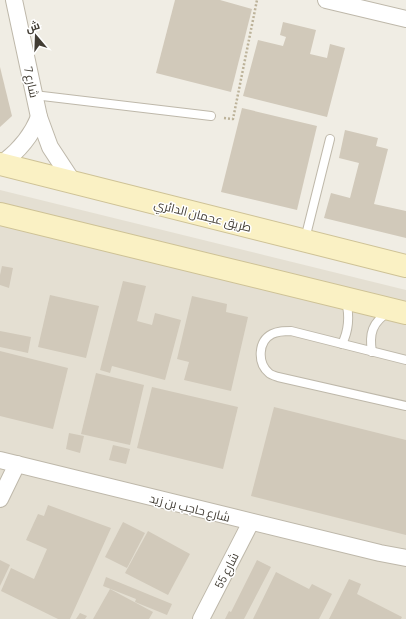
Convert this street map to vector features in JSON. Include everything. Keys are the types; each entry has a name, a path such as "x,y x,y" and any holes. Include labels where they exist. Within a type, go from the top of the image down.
{"main road":[{"name":"طريق عجمان الدائري","path":"0,164 406,266"},
{"path":"0,214 399,312"}],"street":[{"name":"شارع 7","path":"14,0 39,117 50,147 73,182"},
{"path":"326,0 406,19"},
{"path":"0,164 10,158 26,141 39,117"},
{"name":"شارع حاجب بن زيد","path":"0,460 251,522 406,558"},
{"path":"0,499 18,464"},
{"name":"شارع 55","path":"201,619 251,522"},
{"path":"380,553 393,563 406,567"}],"lane":[{"path":"34,95 211,116"},
{"path":"304,241 330,139"},
{"path":"342,344 347,334 349,322 349,310 346,299"},
{"path":"372,352 370,339 374,327 381,317 399,312"},
{"path":"406,360 291,331 280,331 270,335 263,343 260,353 262,364 268,372 278,377 406,406"}],"path":[{"path":"211,116 233,119 257,0"}],"shaded area":[{"path":"0,190 406,290 406,619 0,619"}],"building":[{"path":"175,0 220,0 252,9 231,92 156,73"},
{"path":"283,22 316,30 310,54 327,58 330,44 345,48 327,117 243,96 258,40 283,46 286,37 280,35"},
{"path":"0,67 12,116 0,127"},
{"path":"242,108 317,126 297,210 221,192"},
{"path":"345,130 378,138 376,146 388,149 374,204 406,211 406,238 324,218 331,193 350,198 359,163 339,158"},
{"path":"2,266 13,268 9,288 0,285"},
{"path":"123,281 146,286 137,321 152,325 155,313 181,320 165,380 112,366 110,373 100,370"},
{"path":"50,295 99,306 86,358 38,347"},
{"path":"192,296 227,304 226,312 248,317 231,391 184,380 189,362 177,359"},
{"path":"0,331 31,337 28,353 0,347"},
{"path":"0,351 68,368 53,429 0,416"},
{"path":"96,373 144,385 130,445 81,434"},
{"path":"152,387 238,407 223,469 137,448"},
{"path":"274,407 406,440 406,535 251,496"},
{"path":"69,433 84,436 80,453 66,449"},
{"path":"113,445 130,449 126,464 109,460"},
{"path":"48,505 111,528 70,619 58,619 1,591 11,568 34,579 47,549 26,540 38,514 44,516"},
{"path":"123,522 145,533 127,568 105,557"},
{"path":"148,531 190,554 168,595 125,573"},
{"path":"0,560 10,565 0,586"},
{"path":"257,560 271,567 244,619 225,619 229,611 231,612"},
{"path":"276,572 309,589 312,584 332,594 319,619 253,619"},
{"path":"106,577 172,604 167,615 135,602 136,599 103,586"},
{"path":"349,579 361,584 357,594 402,617 401,619 329,619"},
{"path":"110,589 153,612 149,619 93,619"},
{"path":"80,613 87,616 85,619 76,619"}]}
